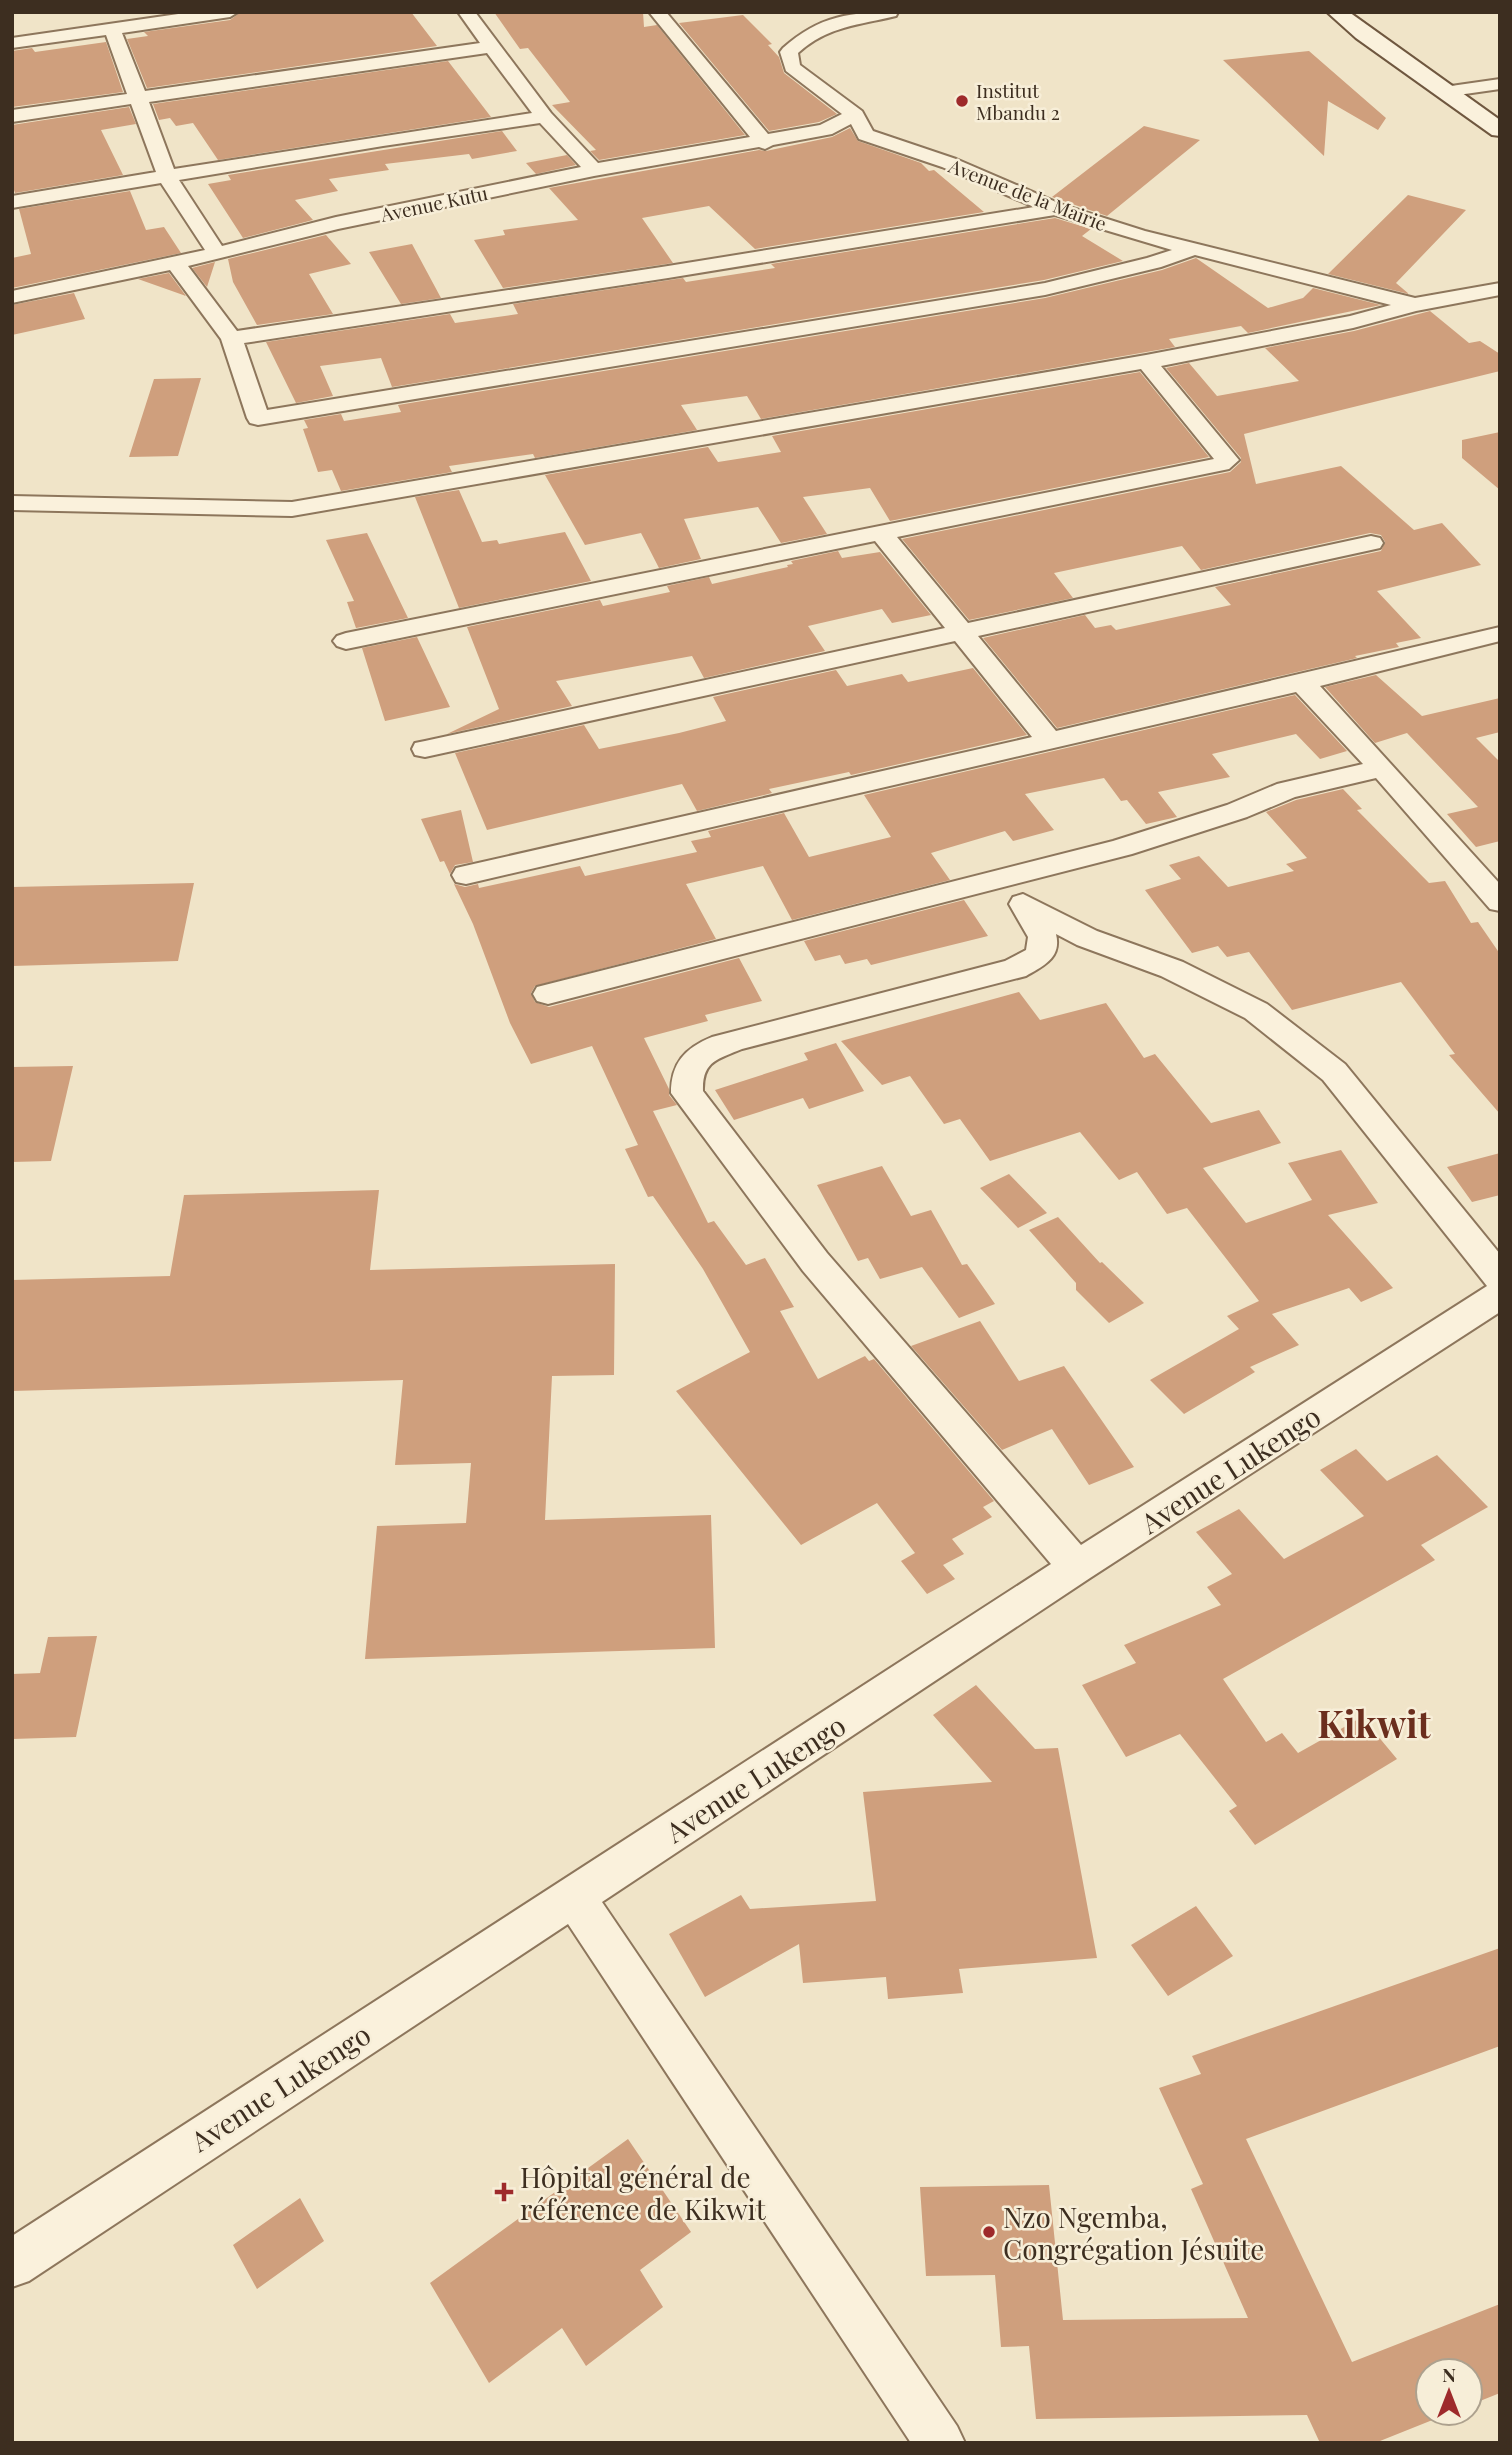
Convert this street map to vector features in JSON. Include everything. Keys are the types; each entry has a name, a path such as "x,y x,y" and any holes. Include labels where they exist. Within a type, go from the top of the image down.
{"street":[{"path":"12,43 230,12"},
{"path":"466,12 544,117 594,170"},
{"path":"657,12 765,142"},
{"name":"Avenue de la Mairie","path":"890,12 844,15 806,35 789,52 792,67 855,115 866,135 996,181 1056,209 1138,235 1414,305"},
{"path":"1337,12 1363,34 1500,130"},
{"path":"112,29 168,178 216,254"},
{"path":"12,116 491,47"},
{"path":"1444,92 1500,84"},
{"name":"Avenue Kutu","path":"12,298 216,254 336,223 594,170 825,130 855,115"},
{"path":"12,202 383,140 544,117"},
{"path":"232,338 1056,209"},
{"path":"175,263 232,338 258,418 1045,289 1154,263 1196,248"},
{"path":"12,503 292,509 1146,362 1353,322 1414,305 1500,289"},
{"path":"346,641 1222,464 1227,460 1146,362"},
{"path":"881,533 1050,741"},
{"path":"425,749 1371,542"},
{"path":"466,874 1302,683 1496,634"},
{"path":"1302,683 1382,768 1500,902"},
{"path":"548,994 1122,848 1237,811 1287,790 1382,768"},
{"path":"983,884 1087,938 1172,969 1256,1011 1334,1072 1500,1278"},
{"path":"1026,905 1043,937 1040,955 1015,970 734,1040 698,1055 685,1074 687,1093 815,1262 1077,1567"},
{"name":"Avenue Lukengo","path":"12,2264 1077,1567 1500,1296"},
{"path":"574,1897 940,2443"}],"building":[{"path":"241,12 411,12 437,46 147,88 127,39 148,36 144,32 230,20"},
{"path":"494,12 643,12 644,27 657,25 745,135 599,160 590,151 596,150 552,105 570,102 528,48 520,49"},
{"path":"743,15 772,44 768,45 779,57 784,73 837,114 819,122 769,131 679,23"},
{"path":"106,42 123,92 12,107 12,51 32,48 35,52"},
{"path":"1309,51 1386,118 1378,130 1328,101 1324,156 1223,60"},
{"path":"448,61 491,117 218,160 193,123 176,126 170,118 159,120 153,104"},
{"path":"129,107 136,124 101,130 123,175 15,193 12,184 12,125"},
{"path":"1144,126 1200,140 1107,216 1052,197"},
{"path":"850,128 858,141 921,163 929,171 934,170 984,212 755,249 709,206 642,218 673,263 503,288 474,240 505,235 503,230 578,220 549,188 759,150 766,151 832,137"},
{"path":"502,131 517,151 472,159 469,154 385,164 389,170 329,179 338,191 295,200 313,220 243,238 208,184 231,180 228,175"},
{"path":"567,155 576,165 536,174 526,163"},
{"path":"130,191 146,230 164,227 181,253 12,288 12,258 31,254 19,209"},
{"path":"1408,195 1466,210 1396,283 1409,294 1328,274"},
{"path":"1055,218 1091,229 1082,236 1123,261 1044,280 392,387 381,358 320,366 333,396 296,403 266,342 450,314 455,323 518,314 513,304 683,278 686,282 775,268 771,264"},
{"path":"326,235 351,264 309,274 333,314 257,325 233,282 228,259"},
{"path":"412,244 441,298 401,304 369,252"},
{"path":"1196,258 1268,308 1303,298 1313,288 1381,305 1248,333 1241,326 1169,339 1175,347 761,419 747,396 681,405 697,430 535,458 533,454 449,466 452,472 341,491 332,470 318,472 303,429 308,428 304,420 341,414 344,421 401,412 398,405 1045,298 1162,270"},
{"path":"215,262 207,287 192,268"},
{"path":"169,273 186,296 138,279"},
{"path":"74,293 85,319 12,335 12,305"},
{"path":"1430,311 1469,343 1480,341 1500,354 1500,371 1244,434 1256,484 1341,466 1414,530 1442,523 1481,565 1377,591 1421,638 1396,643 1399,647 1355,656 1357,658 1057,728 983,638 1085,615 1095,628 1111,625 1116,630 1231,605 1215,587 1381,551 1385,542 1381,535 1370,533 1201,570 1182,546 1054,573 1073,598 969,620 902,539 1230,472 1241,462 1241,458 1166,368 1189,363 1217,396 1299,381 1265,348 1354,331"},
{"path":"1140,372 1209,457 890,521 870,488 803,497 827,534 781,543 758,507 684,519 701,559 659,568 641,533 585,545 545,475 708,447 718,462 781,452 772,436"},
{"path":"201,378 178,456 129,457 154,379"},
{"path":"1500,432 1500,490 1462,458 1462,440"},
{"path":"459,490 482,542 497,540 499,544 565,532 591,581 459,608 415,497"},
{"path":"367,533 408,618 356,628 347,602 354,601 326,540"},
{"path":"838,551 842,558 880,552 931,615 892,623 882,609 808,626 825,651 704,678 692,656 556,681 572,706 447,734 499,709 467,627 600,600 603,606 670,592 667,586 709,577 712,584 788,567 787,565 793,564 791,561"},
{"path":"417,637 450,707 385,721 362,648"},
{"path":"973,668 1027,735 851,775 849,772 769,789 772,793 697,811 682,784 487,830 455,753 584,725 599,749 679,733 726,721 713,697 836,670 847,686 902,674 908,682"},
{"path":"1376,675 1422,716 1500,698 1500,732 1476,738 1500,762 1500,841 1476,847 1447,814 1478,807 1407,733 1375,743 1325,687"},
{"path":"1295,695 1347,751 1320,759 1296,734 1212,754 1230,777 1158,792 1177,817 1146,824 1127,800 1121,801 1104,778 1025,794 1054,830 1013,841 1005,831 931,853 950,880 792,920 763,866 686,884 716,939 535,986 531,993 535,1002 549,1007 739,958 762,1001 705,1015 708,1021 644,1038 669,1089 669,1095 677,1105 653,1111 708,1223 714,1221 746,1265 765,1258 794,1307 780,1311 818,1379 865,1356 869,1361 874,1359 994,1501 983,1507 992,1517 952,1539 964,1554 943,1565 955,1579 927,1594 901,1561 915,1553 877,1503 801,1545 676,1391 750,1352 703,1269 653,1196 648,1197 625,1149 638,1145 592,1046 531,1064 510,1023 473,924 454,884 465,887 478,884 479,888 580,866 585,876 697,852 691,841 711,837 708,831 784,813 809,857 891,837 864,795"},
{"path":"1343,789 1362,809 1357,810 1429,883 1445,881 1471,923 1478,922 1500,954 1500,1114 1449,1055 1455,1054 1401,982 1292,1010 1249,952 1227,957 1218,946 1192,953 1145,890 1181,879 1169,865 1199,856 1228,887 1294,871 1286,864 1307,858 1266,812 1296,800"},
{"path":"461,810 473,862 455,865 450,874 444,861 440,862 421,819"},
{"path":"194,883 178,961 12,966 12,887"},
{"path":"964,900 988,936 871,965 867,959 845,964 840,955 815,961 804,941"},
{"path":"1019,992 1040,1020 1106,1003 1144,1058 1155,1054 1211,1123 1259,1110 1281,1143 1203,1168 1246,1223 1312,1200 1288,1163 1341,1150 1378,1203 1328,1215 1393,1288 1361,1302 1349,1288 1272,1314 1299,1345 1250,1367 1255,1372 1184,1414 1150,1380 1239,1329 1227,1316 1259,1301 1187,1208 1167,1214 1137,1172 1119,1180 1080,1132 990,1161 960,1119 944,1124 910,1076 882,1085 841,1041"},
{"path":"836,1043 864,1091 809,1109 803,1098 734,1120 715,1090 808,1060 804,1053"},
{"path":"73,1066 51,1161 12,1162 12,1067"},
{"path":"1500,1153 1500,1195 1472,1202 1447,1167"},
{"path":"882,1166 911,1216 931,1210 962,1265 967,1264 995,1304 959,1318 922,1267 880,1279 868,1258 858,1261 817,1185"},
{"path":"1009,1174 1047,1213 1018,1228 980,1188"},
{"path":"379,1190 370,1270 615,1264 614,1375 552,1376 545,1520 711,1515 715,1648 365,1659 377,1526 466,1523 471,1463 395,1465 403,1380 12,1391 12,1280 170,1276 184,1195"},
{"path":"1058,1217 1100,1263 1144,1303 1109,1323 1076,1290 1076,1283 1029,1230"},
{"path":"980,1321 1019,1381 1064,1366 1134,1467 1089,1485 1052,1429 1002,1450 911,1346"},
{"path":"1356,1449 1387,1481 1437,1455 1488,1507 1421,1545 1435,1560 1223,1679 1266,1742 1282,1733 1298,1753 1362,1717 1397,1759 1255,1845 1229,1811 1237,1806 1180,1734 1126,1757 1082,1685 1136,1663 1124,1645 1221,1605 1207,1587 1232,1574 1196,1532 1239,1509 1284,1559 1364,1516 1320,1470"},
{"path":"97,1636 76,1737 12,1739 12,1674 40,1673 48,1637"},
{"path":"976,1685 1035,1749 1058,1748 1097,1958 959,1969 963,1993 888,1999 886,1977 803,1983 799,1944 705,1997 669,1934 741,1895 750,1909 876,1901 863,1792 992,1782 933,1715"},
{"path":"1196,1906 1233,1956 1168,1996 1131,1945"},
{"name":"Nzo Ngemba, Congrégation Jésuite","path":"1500,1948 1500,2046 1246,2139 1352,2362 1500,2304 1500,2393 1484,2399 1484,2357 1414,2357 1415,2427 1375,2443 1320,2443 1307,2415 1036,2419 1029,2346 1001,2347 995,2275 926,2276 920,2187 1049,2185 1063,2320 1248,2318 1191,2189 1203,2184 1159,2088 1201,2074 1192,2056"},
{"path":"628,2139 691,2232 640,2270 663,2307 586,2366 562,2328 489,2383 430,2283"},
{"path":"300,2198 324,2241 257,2289 233,2245"}],"place":[{"name":"Institut Mbandu 2","path":"962,101"},
{"name":"Hôpital général de référence de Kikwit","path":"504,2192"},
{"name":"Nzo Ngemba, Congrégation Jésuite","path":"989,2232"}],"district":[{"name":"Kikwit","path":"1374,1722"}]}
